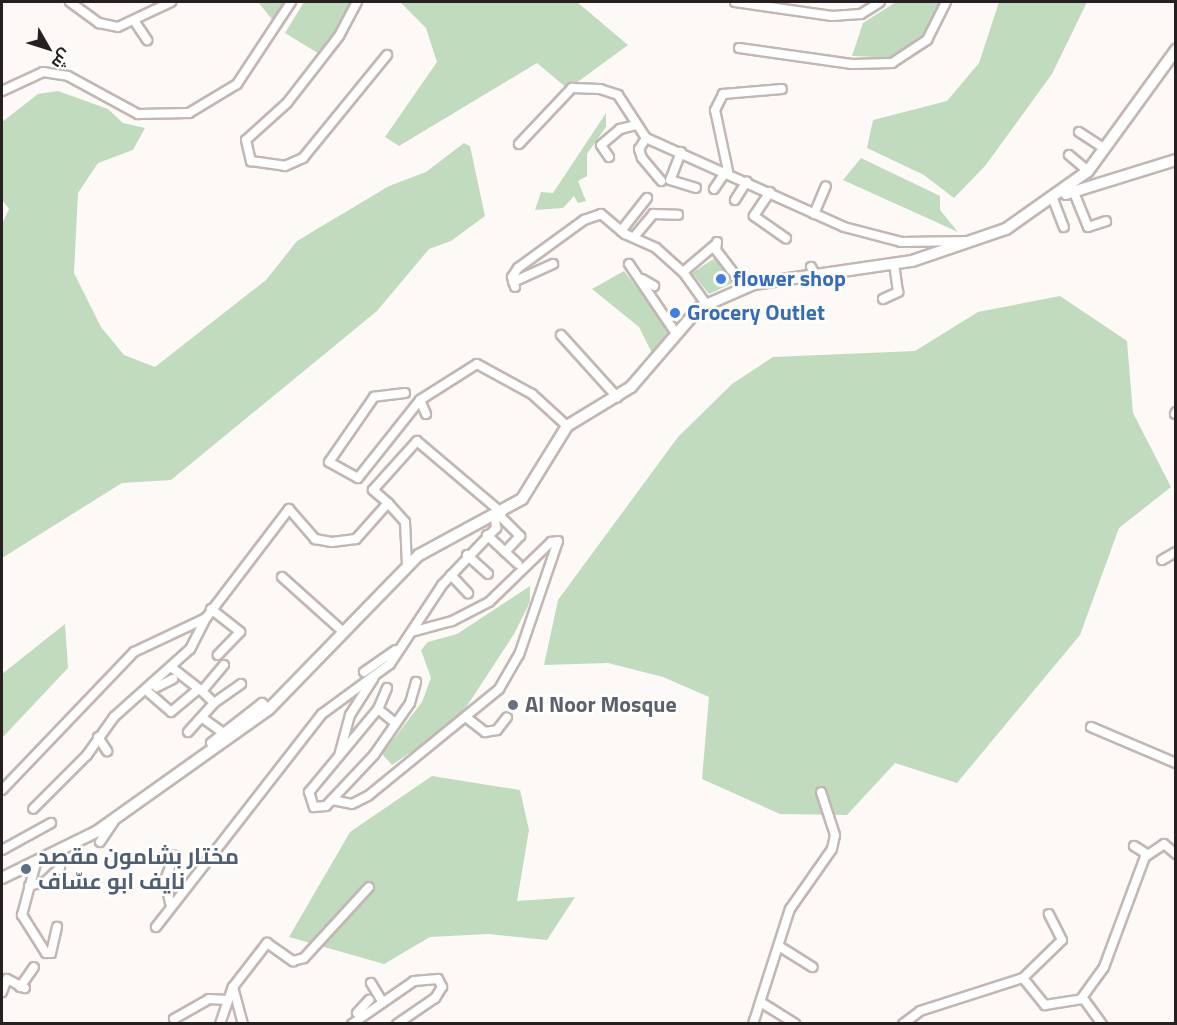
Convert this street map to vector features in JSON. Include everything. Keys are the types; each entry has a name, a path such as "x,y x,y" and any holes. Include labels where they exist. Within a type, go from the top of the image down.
{"main road":[{"path":"1054,199 1089,169 1176,50"},
{"path":"2,878 36,863 115,820 269,709 341,630 407,565 435,543 499,515 522,499 544,474 567,426 617,397 636,382 675,332 706,304 745,288 894,264 971,238 1103,178 1176,160"},
{"path":"1089,169 1103,178"}],"street":[{"path":"70,2 108,26 135,22 171,2"},
{"path":"2,91 43,72 68,76 138,114 189,113 237,84 291,2"},
{"path":"357,2 339,36 287,103 246,140 251,161 285,166 303,158 387,55"},
{"path":"735,2 793,6 853,15 880,2"},
{"path":"739,48 852,64 892,63 927,40 946,2"},
{"path":"135,22 147,40"},
{"path":"519,144 572,88 618,95 646,138 727,171 814,214 884,240 971,238"},
{"path":"714,189 727,171 715,110 723,94 782,89"},
{"path":"609,157 601,145 620,129 636,125"},
{"path":"1079,132 1104,148"},
{"path":"646,138 639,148 638,159 661,181"},
{"path":"681,152 670,180 696,188"},
{"path":"1069,155 1089,169"},
{"path":"735,200 747,181"},
{"path":"814,214 826,186"},
{"path":"1073,190 1088,227 1106,221"},
{"path":"750,211 768,191"},
{"path":"768,191 754,216 786,238"},
{"path":"621,231 647,198"},
{"path":"1054,199 1064,227"},
{"path":"553,264 514,284 518,268 591,215 601,214 621,231 634,237 683,272 706,304"},
{"path":"634,237 653,214 678,216"},
{"path":"683,272 716,243 745,288"},
{"path":"629,264 675,332"},
{"path":"884,299 898,292 894,264"},
{"path":"811,267 817,278"},
{"path":"641,279 654,286"},
{"path":"561,335 617,397"},
{"path":"405,393 374,397 329,462 358,477 420,400 477,364 532,394 567,426"},
{"path":"420,400 426,414"},
{"path":"407,565 405,522 373,490 417,441 520,536 505,552"},
{"path":"33,809 98,737 196,642 208,613 289,509 315,538 332,542 356,539 388,503"},
{"path":"340,759 350,715 377,674 415,629 451,575 467,555 499,523 499,515"},
{"path":"487,536 518,564"},
{"path":"332,800 352,804 368,796 467,718 499,689 519,655 558,542 551,542 489,602 452,621 415,629 389,657 364,672"},
{"path":"1162,560 1176,552"},
{"path":"467,555 488,574"},
{"path":"451,575 468,593"},
{"path":"282,578 341,630"},
{"path":"208,613 240,632 218,655"},
{"path":"2,790 134,652 208,613"},
{"path":"149,686 171,712 200,691 224,665"},
{"path":"171,667 214,703"},
{"path":"156,927 170,903 212,860 268,778 322,714 377,674"},
{"path":"149,686 157,687 173,679"},
{"path":"387,688 378,709 308,796 318,808 332,800 395,723 416,682"},
{"path":"188,732 214,703 241,684"},
{"path":"211,743 262,703 269,709"},
{"path":"378,709 395,723"},
{"path":"467,718 485,732 496,730 507,717"},
{"path":"204,719 223,733"},
{"path":"1091,727 1176,763"},
{"path":"98,737 107,752"},
{"path":"753,1023 782,948 790,909 832,849 835,835 821,792"},
{"path":"100,842 115,820"},
{"path":"2,850 51,823"},
{"path":"1023,978 1045,1005 1083,998 1104,967 1132,880 1147,854 1164,844 1175,852"},
{"path":"1134,846 1147,854"},
{"path":"170,903 165,880 174,856"},
{"path":"36,863 22,915 46,953 51,953 57,927"},
{"path":"29,886 46,881 60,868"},
{"path":"220,1023 233,987 267,943 293,961 304,958 369,886"},
{"path":"903,1023 920,1011 1023,978 1062,940 1049,914"},
{"path":"782,948 812,967"},
{"path":"7,979 23,988 34,967"},
{"path":"352,1022 382,1001 426,976 441,982 428,1005 397,1023"},
{"path":"7,979 27,978"},
{"path":"2,992 7,979"},
{"path":"371,983 382,1001"},
{"path":"233,987 243,1023"},
{"path":"1083,998 1102,1023"},
{"path":"174,1019 209,999 227,1000"},
{"path":"352,1022 369,1000"},
{"path":"762,1003 795,1023"}],"green space":[{"path":"258,2 289,2 275,23"},
{"path":"304,2 353,2 321,55 285,33"},
{"path":"400,2 577,2 628,45 568,89 537,63 399,146 385,137 437,62 426,28"},
{"path":"896,2 942,2 924,37 898,58 852,56 863,23"},
{"path":"999,2 1087,2 1052,74 985,166 954,198 924,175 867,148 873,120 947,101 979,63"},
{"path":"58,91 108,109 123,123 145,128 133,150 98,163 78,193 74,273 101,327 124,355 155,367 266,280 297,241 389,186 426,172 464,143 470,146 485,216 451,241 429,249 377,311 171,480 122,483 2,558 2,224 9,209 2,200 2,122 38,94"},
{"path":"606,113 606,127 587,154 587,176 578,181 586,201 578,203 574,196 563,208 535,210 541,192 553,193"},
{"path":"861,158 940,196 940,210 958,232 843,180"},
{"path":"718,256 735,282 709,294 692,273"},
{"path":"624,271 670,329 653,355 639,327 592,289"},
{"path":"1060,296 1127,341 1133,413 1171,487 1119,528 1080,635 957,783 895,763 847,815 780,814 702,779 709,697 663,677 608,663 544,665 558,600 678,437 732,384 773,357 915,351 978,312"},
{"path":"530,586 530,602 514,634 467,706 448,727 392,765 382,754 422,702 431,678 421,650 428,642 457,634"},
{"path":"65,624 68,668 2,738 2,674"},
{"path":"432,776 520,790 529,830 517,901 575,897 547,940 488,934 430,937 384,964 289,937 350,832"}],"place":[{"name":"flower shop","path":"721,279"},
{"name":"Grocery Outlet","path":"675,313"},
{"name":"Al Noor Mosque","path":"513,705"},
{"name":"مختار بشامون مقصد نايف ابو عسّاف","path":"26,869"}]}
